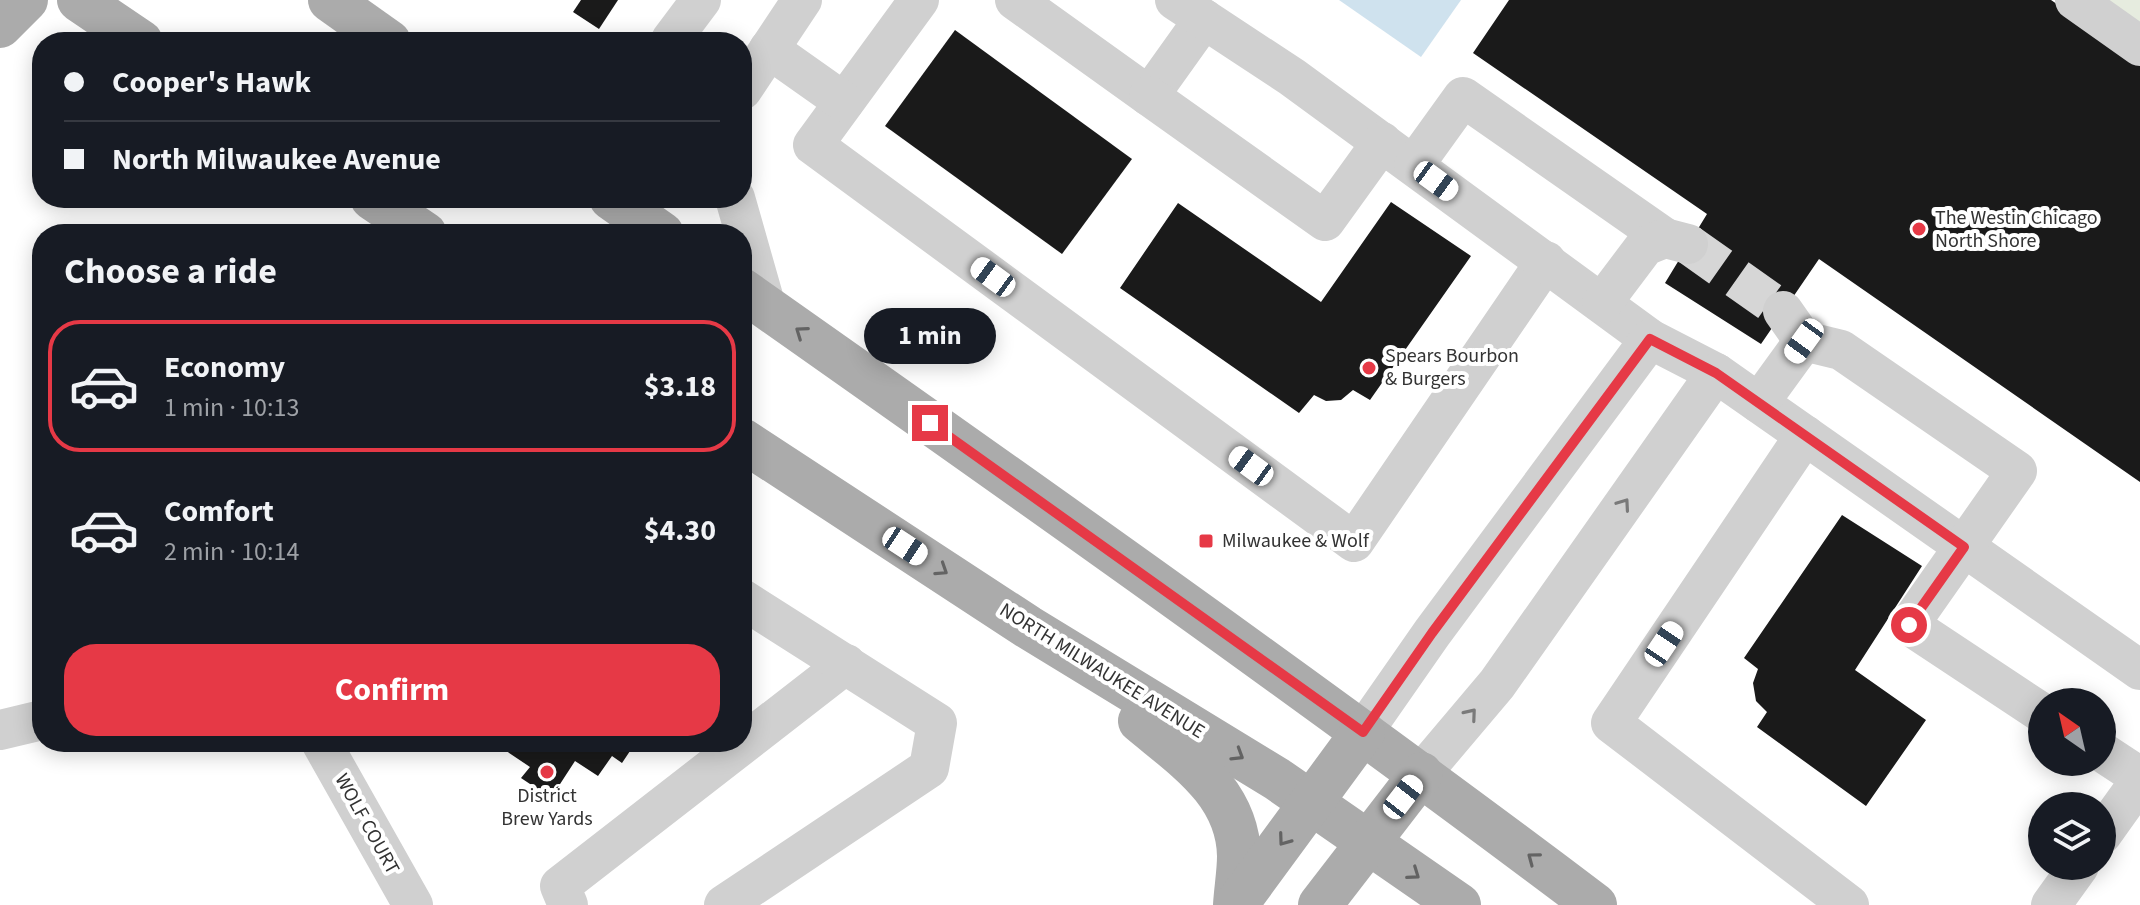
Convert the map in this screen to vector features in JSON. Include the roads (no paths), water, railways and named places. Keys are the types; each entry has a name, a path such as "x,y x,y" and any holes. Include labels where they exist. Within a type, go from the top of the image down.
{"main road":[{"path":"0,26 26,0"},
{"path":"79,0 126,32"},
{"path":"330,0 375,32"},
{"path":"387,208 410,224"},
{"path":"625,208 648,224"},
{"path":"754,299 1363,732 1595,905"},
{"name":"NORTH MILWAUKEE AVENUE","path":"752,447 1028,627 1312,802 1459,905"},
{"path":"1028,627 1216,788 1230,812 1236,832 1239,856 1235,905"},
{"path":"1235,905 1363,732"},
{"path":"1320,905 1421,774"}],"lane":[{"path":"677,32 701,0"},
{"path":"752,75 802,0"},
{"path":"919,0 813,145 1354,542 1546,261"},
{"path":"1015,0 1325,221 1382,142"},
{"path":"2075,0 2140,46"},
{"path":"1149,96 1189,10 1292,77 1650,339 1716,373 2140,670"},
{"path":"769,49 844,102"},
{"path":"1414,165 1463,97 1677,241 1645,246 1602,303"},
{"path":"1759,403 1794,326 1841,350 2017,471 1909,625 2028,704"},
{"path":"1363,732 1432,633 1650,339"},
{"path":"1421,774 1497,684 1716,373"},
{"path":"1805,435 1611,723 1849,905"},
{"path":"724,905 929,768 937,723 752,605"},
{"path":"752,737 846,664"},
{"path":"0,730 32,722"},
{"name":"WOLF COURT","path":"326,752 409,904"},
{"path":"568,905 560,886 733,752"},
{"path":"2116,762 2140,779 2116,814"},
{"path":"2051,905 2069,880"}],"water":[{"path":"1339,0 1461,0 1421,57"}],"tunnel":[{"path":"1688,244 1783,311"}],"place":[{"name":"The Westin Chicago North Shore","path":"1919,229"},
{"name":"Spears Bourbon & Burgers","path":"1369,368"},
{"name":"Milwaukee & Wolf","path":"1206,541"},
{"name":"District Brew Yards","path":"547,772"}]}
